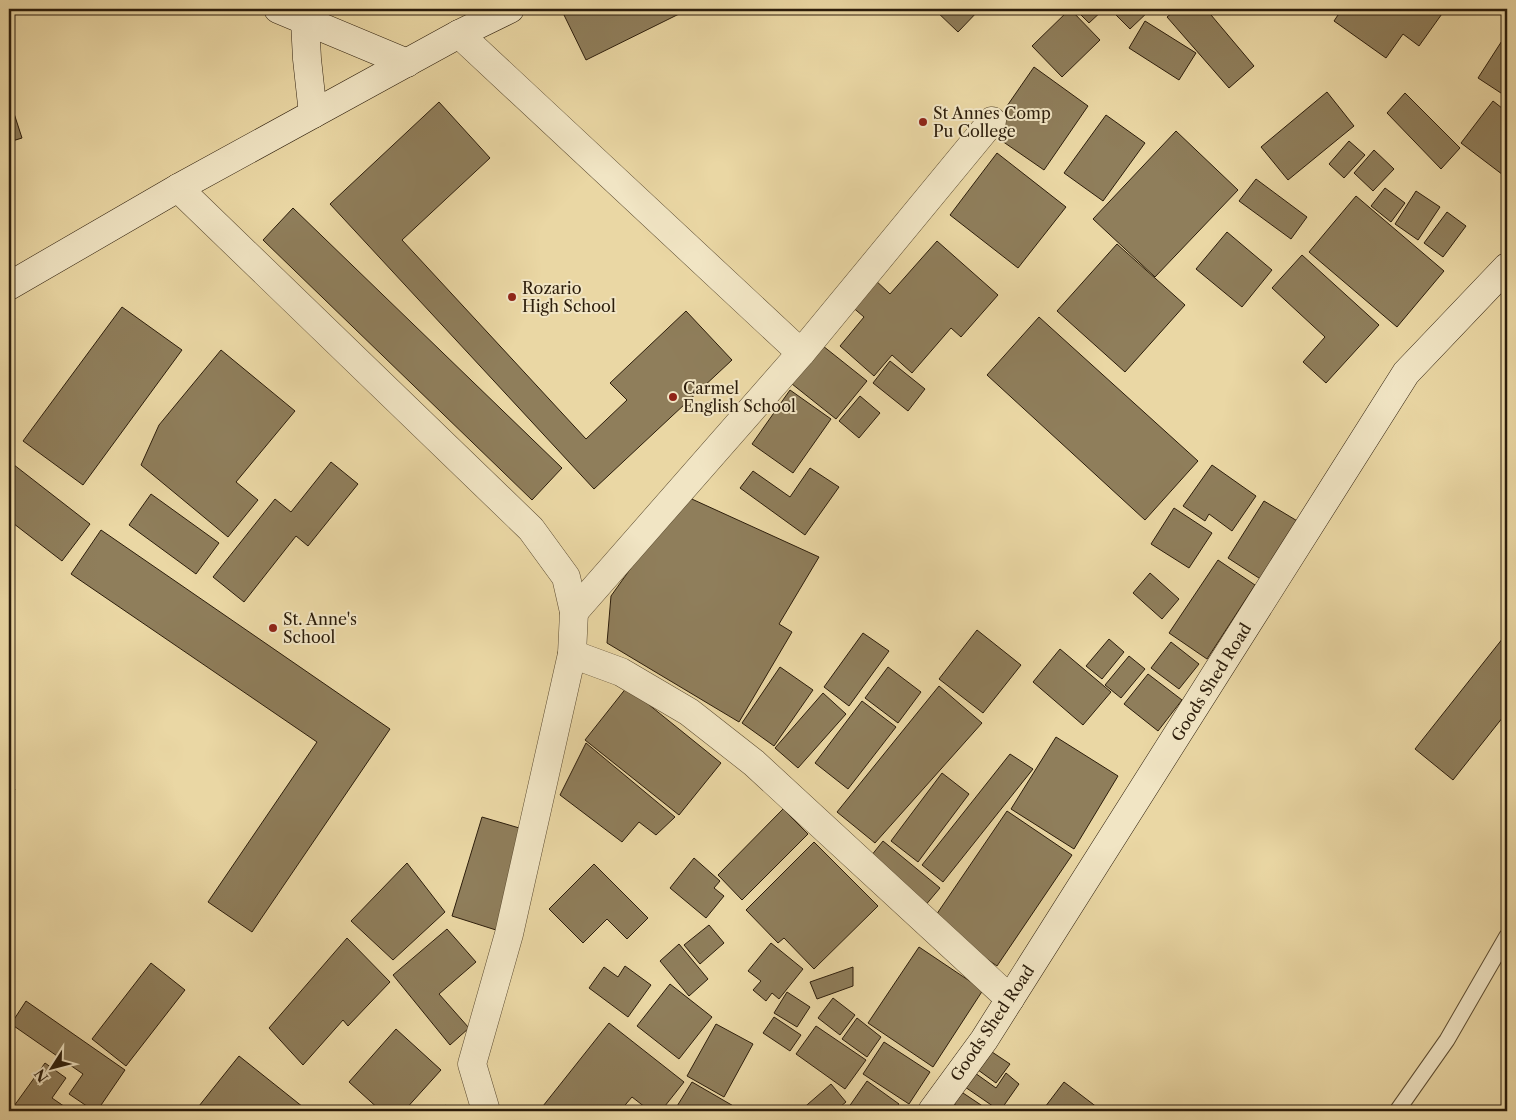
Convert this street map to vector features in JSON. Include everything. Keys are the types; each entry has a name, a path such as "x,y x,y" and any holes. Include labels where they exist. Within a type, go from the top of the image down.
{"street":[{"path":"278,9 407,63"},
{"path":"9,286 178,188 459,34 510,9"},
{"path":"305,20 307,58 314,114"},
{"path":"459,34 801,353"},
{"path":"574,612 801,353 992,121"},
{"path":"178,188 531,529 566,577 574,612 572,654 509,934 472,1064 486,1111"},
{"name":"Goods Shed Road","path":"932,1111 984,1040 1406,373 1507,267"},
{"path":"572,654 621,672 689,712 754,763 1010,999"}],"lane":[{"path":"1397,1111 1447,1040 1507,936"}],"building":[{"path":"578,9 676,9 679,14 586,60 564,15"},
{"path":"934,9 980,9 958,32"},
{"path":"1070,9 1100,40 1062,77 1032,46"},
{"path":"1075,9 1104,9 1089,23"},
{"path":"1110,9 1151,9 1130,29"},
{"path":"1177,9 1206,9 1254,66 1229,88 1167,17"},
{"path":"1342,9 1441,9 1444,11 1419,46 1403,34 1386,58 1334,21"},
{"path":"1145,21 1196,53 1179,80 1129,48"},
{"path":"1507,33 1507,97 1478,78"},
{"path":"1034,67 1088,106 1044,170 989,132"},
{"path":"1327,92 1354,126 1288,180 1261,147"},
{"path":"1405,93 1460,148 1441,169 1387,113"},
{"path":"9,98 22,138 9,142"},
{"path":"1493,101 1507,112 1507,178 1461,143"},
{"path":"439,102 490,158 402,240 586,439 627,400 610,383 686,311 732,360 594,489 330,204"},
{"path":"1106,115 1145,143 1103,201 1064,173"},
{"path":"1176,131 1238,190 1155,277 1093,219"},
{"path":"1349,141 1365,155 1344,178 1329,164"},
{"path":"1374,150 1394,169 1373,191 1354,173"},
{"path":"997,153 1066,207 1018,268 950,215"},
{"path":"1256,179 1307,217 1291,239 1239,201"},
{"path":"1385,188 1405,203 1391,222 1371,206"},
{"path":"1416,191 1440,207 1418,240 1395,224"},
{"path":"1356,196 1444,271 1397,327 1309,252"},
{"path":"293,208 562,468 532,500 263,240"},
{"path":"1447,212 1466,226 1443,257 1424,243"},
{"path":"1227,232 1272,270 1242,307 1196,269"},
{"path":"937,241 998,295 961,337 951,328 912,373 892,355 874,376 840,346 864,317 850,305 873,278 890,294"},
{"path":"1117,244 1185,305 1125,372 1057,311"},
{"path":"1302,255 1379,325 1326,383 1303,362 1325,337 1272,288"},
{"path":"122,307 182,350 83,485 23,441"},
{"path":"1039,317 1198,461 1145,520 987,375"},
{"path":"818,342 867,381 836,419 787,380"},
{"path":"221,350 295,411 236,482 258,500 228,537 141,465 159,425"},
{"path":"890,361 925,389 908,411 873,383"},
{"path":"790,390 831,419 793,473 752,444"},
{"path":"860,396 880,413 859,438 839,421"},
{"path":"9,461 90,524 62,561 9,520"},
{"path":"331,462 358,484 308,546 296,536 244,602 213,577 275,499 291,512"},
{"path":"1212,465 1256,496 1232,531 1209,514 1205,521 1183,506"},
{"path":"810,468 839,487 805,535 740,488 753,471 790,497"},
{"path":"151,494 219,543 196,574 129,525"},
{"path":"683,495 819,557 779,624 792,632 739,722 607,643 611,596"},
{"path":"1264,501 1299,522 1262,580 1228,558"},
{"path":"1174,508 1212,533 1189,568 1151,544"},
{"path":"101,530 390,729 252,932 208,902 317,742 71,574"},
{"path":"1218,560 1255,585 1207,659 1169,633"},
{"path":"1150,573 1179,599 1162,619 1133,593"},
{"path":"977,630 1021,665 983,713 939,679"},
{"path":"863,633 889,651 849,706 824,687"},
{"path":"1507,633 1507,712 1453,780 1415,749"},
{"path":"1109,639 1124,652 1102,679 1086,666"},
{"path":"1171,642 1199,664 1179,689 1151,668"},
{"path":"1060,649 1111,692 1083,725 1033,682"},
{"path":"1129,656 1145,669 1121,698 1105,685"},
{"path":"780,667 813,690 774,746 742,723"},
{"path":"888,667 921,692 898,723 865,698"},
{"path":"1148,674 1182,700 1158,731 1124,704"},
{"path":"939,686 982,723 875,843 837,812"},
{"path":"627,687 721,763 679,815 585,740"},
{"path":"823,693 846,714 798,768 775,748"},
{"path":"862,701 896,727 848,789 815,763"},
{"path":"1056,737 1118,776 1074,849 1011,809"},
{"path":"586,743 675,817 656,835 639,822 622,842 560,795"},
{"path":"1010,754 1033,769 943,882 922,865"},
{"path":"942,773 969,794 918,862 891,841"},
{"path":"9,785 15,789 9,800"},
{"path":"783,809 808,834 742,900 718,875"},
{"path":"1007,811 1072,855 997,966 932,921"},
{"path":"482,817 526,830 496,930 452,916"},
{"path":"883,841 940,888 924,907 867,861"},
{"path":"814,842 878,906 814,969 784,938 778,943 746,910"},
{"path":"694,858 720,881 714,888 724,896 706,918 670,888"},
{"path":"407,863 445,912 393,960 351,921"},
{"path":"594,864 648,918 627,939 607,919 583,943 549,909"},
{"path":"709,925 724,943 700,964 684,945"},
{"path":"447,929 476,962 439,994 469,1028 450,1045 393,975"},
{"path":"347,938 390,982 348,1026 343,1020 303,1065 269,1028"},
{"path":"771,943 803,969 779,999 772,993 766,1001 753,990 761,981 748,971"},
{"path":"679,944 708,979 689,996 660,961"},
{"path":"919,947 983,990 933,1067 868,1023"},
{"path":"151,963 185,990 126,1066 92,1039"},
{"path":"625,966 651,985 628,1017 589,988 604,967 618,977"},
{"path":"853,967 853,986 817,999 810,982"},
{"path":"670,984 712,1017 679,1059 637,1026"},
{"path":"787,992 810,1007 797,1027 774,1013"},
{"path":"833,998 855,1015 840,1035 818,1018"},
{"path":"26,1001 125,1070 97,1111 94,1111 69,1094 83,1074 11,1024"},
{"path":"774,1017 801,1035 790,1051 763,1033"},
{"path":"857,1018 881,1037 867,1057 842,1039"},
{"path":"609,1023 684,1082 661,1111 650,1111 632,1097 620,1111 549,1111 543,1106"},
{"path":"716,1024 753,1044 724,1097 687,1076"},
{"path":"816,1026 866,1060 845,1089 796,1054"},
{"path":"396,1029 441,1070 404,1111 381,1111 349,1082"},
{"path":"884,1042 930,1072 909,1104 863,1074"},
{"path":"986,1048 1010,1064 996,1083 974,1067"},
{"path":"239,1056 308,1111 195,1111"},
{"path":"45,1063 66,1078 52,1098 71,1111 21,1111 14,1106"},
{"path":"975,1073 996,1088 1006,1073 1019,1084 1000,1111 965,1087"},
{"path":"867,1081 899,1104 894,1111 846,1111"},
{"path":"692,1082 742,1111 674,1111"},
{"path":"1064,1082 1102,1111 1042,1111"},
{"path":"831,1084 846,1102 835,1111 800,1111"},
{"path":"960,1091 984,1107 981,1111 963,1111 953,1103"},
{"path":"446,1105 452,1111 439,1111"}],"place":[{"name":"St Annes Comp Pu College","path":"923,122"},
{"name":"Rozario High School","path":"512,297"},
{"name":"Carmel English School","path":"673,397"},
{"name":"St. Anne's School","path":"273,628"}]}
